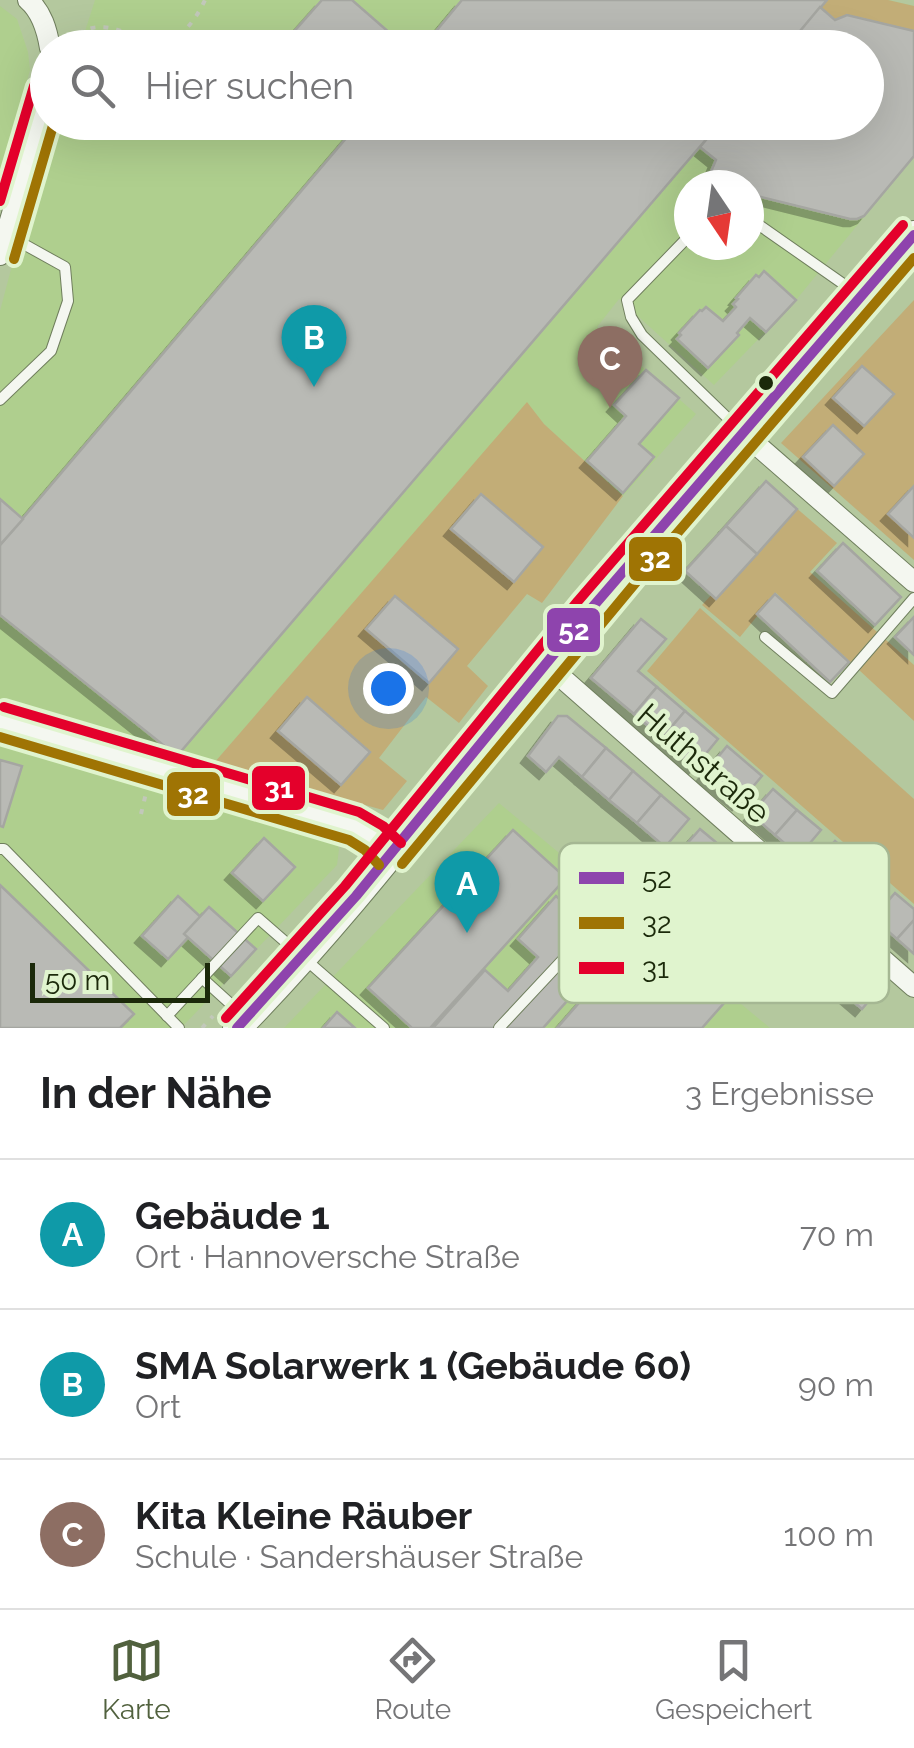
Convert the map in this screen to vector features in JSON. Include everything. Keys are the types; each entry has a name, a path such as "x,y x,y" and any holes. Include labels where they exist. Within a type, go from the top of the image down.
{"main road":[{"path":"242,1023 304,957 742,432 914,235"}],"street":[{"path":"28,0 35,5 47,30"},
{"path":"2,247 33,140"},
{"path":"742,432 914,582"},
{"name":"Huthstraße","path":"546,664 751,843"},
{"path":"0,721 354,826 390,854"},
{"name":"Huthstraße","path":"889,964 914,986"}],"lane":[{"path":"764,229 860,296"},
{"path":"0,400 52,351 68,302 65,267 18,241 2,247"},
{"path":"674,252 628,300 631,317 642,334 742,432"},
{"path":"765,637 832,693 914,598"},
{"path":"0,849 180,1028"},
{"path":"167,1016 258,918 384,1028"},
{"path":"499,1028 559,964"},
{"path":"202,978 242,1023"}],"path":[{"path":"184,30 205,0"},
{"path":"87,30 98,26 112,30"}],"shaded area":[{"path":"95,0 888,0 914,6 914,156 796,300 714,385 619,299 597,327 696,414 623,496 544,424 527,403 214,763 177,756 0,704 0,311 48,140 884,140 884,30 85,30"},
{"path":"827,0 888,0 914,6 914,31 847,15 835,20 820,7"},
{"path":"0,6 17,19 30,70 0,180"},
{"path":"914,300 914,560 781,443"},
{"path":"527,402 544,424 623,496 542,603 527,594 467,666 488,686 459,723 426,697 379,758 407,781 383,810 214,763"},
{"path":"794,506 837,543 810,572 914,665 914,721 776,593 740,637 702,605"},
{"path":"700,608 914,799 914,904 889,882 889,843 844,843 647,671"},
{"path":"0,740 336,840 337,865 181,1028 0,1028"},
{"path":"499,803 559,853 559,1003 740,1003 770,1028 284,1028"}],"building":[{"path":"322,0 352,0 386,30 295,30"},
{"path":"462,0 827,0 801,30 437,30"},
{"path":"820,7 835,20 847,15 914,31 914,156 864,216 850,219 764,198 764,170 712,170 716,160 700,147 706,140 884,140 884,30 801,30"},
{"path":"345,140 706,140 680,170 674,170 674,177 177,756 0,615 0,545"},
{"path":"764,271 796,300 766,332 750,318 708,368 677,339 679,333 706,307 723,321 736,307 736,298"},
{"path":"862,366 894,394 864,426 833,398"},
{"path":"646,370 679,398 639,444 654,457 623,493 587,461 626,416 614,405"},
{"path":"833,425 864,454 834,486 803,457"},
{"path":"766,481 797,509 757,554 726,526"},
{"path":"914,486 914,538 888,514"},
{"path":"481,494 543,547 514,582 451,529"},
{"path":"0,499 23,519 0,545"},
{"path":"726,526 757,554 716,599 685,571"},
{"path":"843,543 901,597 875,625 817,571"},
{"path":"775,594 849,662 830,682 757,614"},
{"path":"395,596 458,649 429,683 366,629"},
{"path":"914,617 914,655 895,637"},
{"path":"641,619 666,639 638,671 657,687 634,714 591,678"},
{"path":"657,687 685,711 662,738 634,714"},
{"path":"307,697 370,752 341,785 278,731"},
{"path":"685,711 718,739 695,767 662,738"},
{"path":"558,716 567,716 606,748 582,777 559,757 546,772 528,756"},
{"path":"727,746 762,776 739,803 704,774"},
{"path":"606,748 633,771 609,800 582,777"},
{"path":"0,760 22,766 3,827 0,826"},
{"path":"633,771 661,795 637,823 609,800"},
{"path":"773,789 797,810 775,835 751,814"},
{"path":"661,795 689,819 668,843 660,843 637,823"},
{"path":"797,810 821,830 810,843 784,843 775,835"},
{"path":"700,829 717,843 688,843"},
{"path":"513,830 559,872 559,886 430,1028 412,1028 368,988"},
{"path":"264,838 295,867 263,901 232,873"},
{"path":"0,885 134,1014 120,1028 0,1028"},
{"path":"895,893 914,909 914,920 897,939 889,932 889,900"},
{"path":"178,896 204,920 168,959 142,936"},
{"path":"556,896 559,899 559,1003 565,1003 543,1028 433,1028 485,970 508,991 538,957 518,939"},
{"path":"209,907 256,949 231,976 184,934"},
{"path":"914,920 914,954 897,939"},
{"path":"579,1003 724,1003 702,1028 557,1028"},
{"path":"337,1012 355,1028 323,1028"}],"transit line":[{"name":"31","path":"0,201 30,100"},
{"name":"32","path":"14,259 49,140"},
{"name":"31","path":"226,1018 345,886 578,601 903,225"},
{"name":"52","path":"237,1028 356,896 590,610 914,235"},
{"name":"32","path":"402,864 661,552 914,258"},
{"name":"31","path":"4,707 359,812 401,843"},
{"name":"32","path":"0,737 349,840 379,865"}],"place":[{"name":"SMA Solarwerk 1 (Gebäude 60)","path":"314,387"},
{"name":"Kita Kleine Räuber","path":"610,408"},
{"name":"Gebäude 1","path":"467,933"}]}
